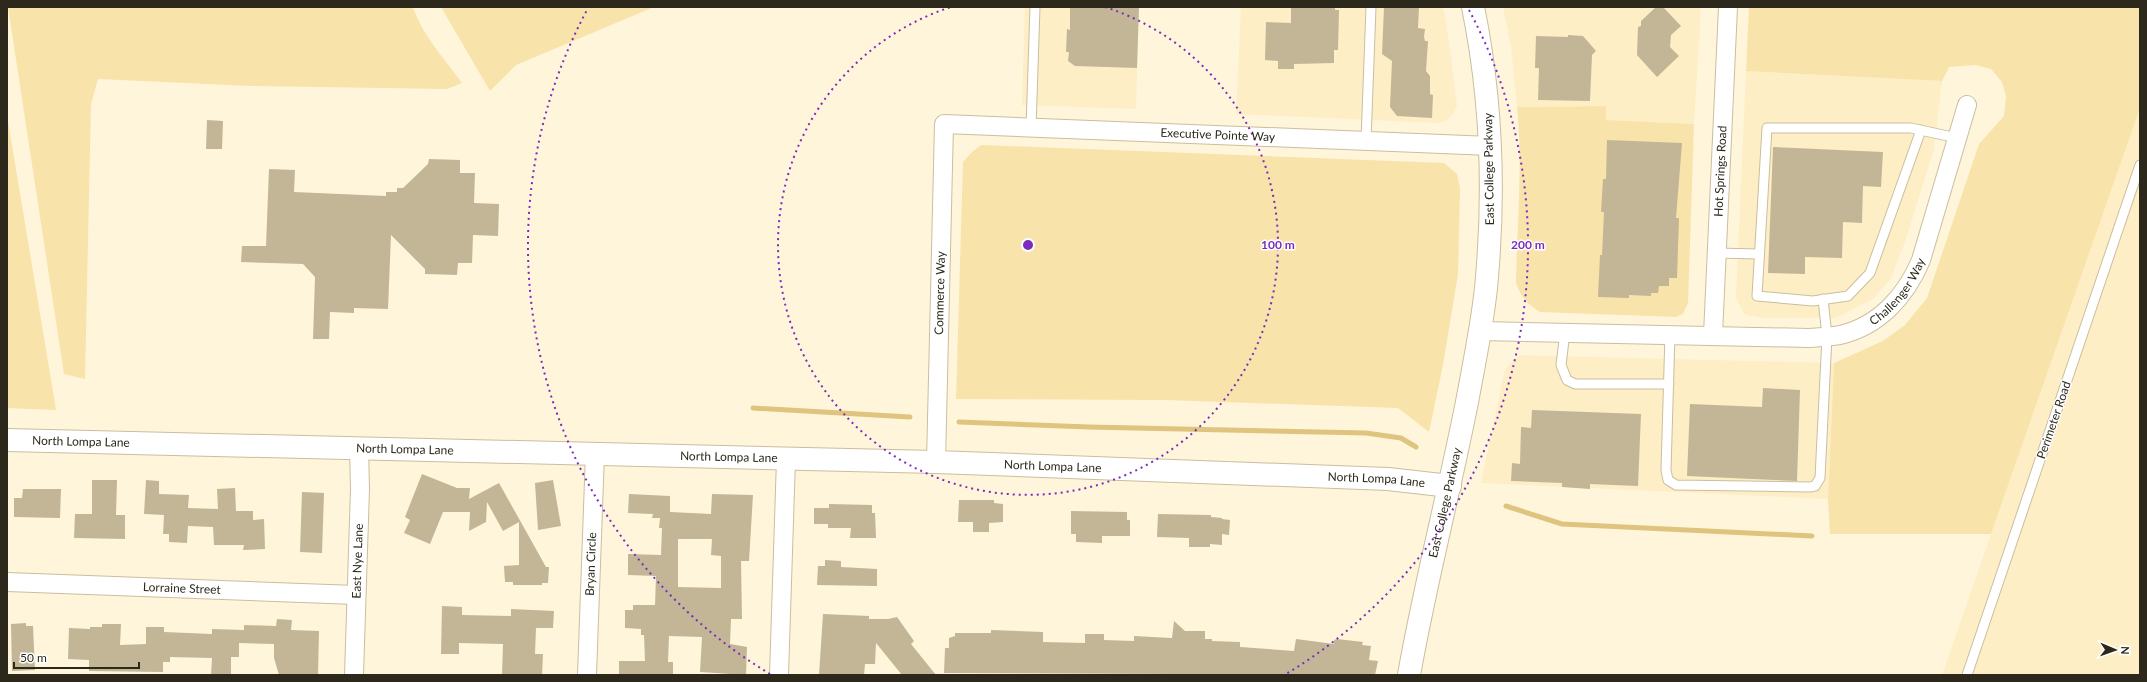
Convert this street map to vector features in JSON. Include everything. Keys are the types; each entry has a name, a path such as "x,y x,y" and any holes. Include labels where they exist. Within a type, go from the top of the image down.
{"street":[{"name":"East College Parkway","path":"1409,675 1450,486 1480,331 1486,289 1490,230 1491,146 1483,61 1473,7"},
{"name":"Hot Springs Road","path":"1713,335 1728,7"},
{"name":"Challenger Way","path":"1713,335 1809,338 1838,335 1861,328 1880,316 1905,291 1921,260 1967,105"},
{"name":"Executive Pointe Way","path":"944,124 1491,146"},
{"name":"Commerce Way","path":"936,462 944,124"},
{"path":"1480,331 1713,335"},
{"name":"North Lompa Lane","path":"7,440 229,446 359,447 936,462 1388,479 1450,486"},
{"name":"East Nye Lane","path":"354,675 360,489 359,447"},
{"name":"Bryan Circle","path":"587,675 594,453"},
{"path":"779,675 786,459"},
{"name":"Lorraine Street","path":"7,582 356,595"}],"lane":[{"path":"1031,128 1035,7"},
{"path":"1366,141 1371,7"},
{"path":"1921,130 1870,273 1848,296 1813,301 1757,296 1767,128 1911,128 1921,130 1957,138"},
{"name":"Perimeter Road","path":"1967,675 2140,165"},
{"path":"1716,253 1759,254"},
{"path":"1670,334 1666,470 1668,480 1671,483 1815,486 1820,478 1826,336 1823,299"},
{"path":"1565,332 1561,365 1567,380 1575,384 1669,384"}],"shaded area":[{"path":"8,7 413,7 428,37 462,83 447,89 251,86 98,79 91,104 85,379 64,374"},
{"path":"441,7 654,7 516,65 490,91"},
{"path":"1025,7 1139,7 1136,109 1022,105"},
{"path":"1241,7 1443,7 1457,106 1453,114 1447,120 1440,123 1236,114"},
{"path":"1503,7 1701,7 1694,124 1605,120 1605,106 1517,107 1511,47"},
{"path":"1749,7 2140,7 2140,108 1991,534 1830,534 1828,499 1834,363 1883,341 1905,325 1927,298 1979,144 2004,116 2006,96 2002,82 1991,69 1975,65 1949,67 1942,81 1746,71"},
{"path":"1746,71 1942,81 1934,149 1905,242 1891,278 1873,299 1836,318 1762,318 1744,314 1736,297"},
{"path":"1606,106 1606,120 1694,124 1688,303 1683,314 1676,317 1540,312 1525,300 1516,283 1520,173 1517,107"},
{"path":"2140,108 2140,675 1942,675 1991,534"},
{"path":"7,115 56,410 7,408"},
{"path":"981,145 1444,163 1457,174 1460,188 1458,274 1443,365 1429,432 1398,408 1165,400 956,399 963,162"},
{"path":"1519,355 1834,363 1828,499 1481,483 1505,369"}],"building":[{"path":"1070,7 1139,7 1137,68 1075,66 1068,61 1069,52 1066,52 1067,29 1070,30"},
{"path":"1291,7 1335,7 1335,10 1339,10 1338,50 1334,50 1334,63 1294,64 1294,69 1278,69 1278,61 1265,60 1266,22 1291,23"},
{"path":"1384,7 1419,7 1418,28 1425,29 1425,41 1428,41 1426,71 1430,76 1430,94 1433,95 1432,118 1397,116 1390,107 1392,61 1382,54"},
{"path":"1656,7 1663,7 1681,26 1671,35 1670,47 1679,56 1657,77 1637,55 1638,27 1641,26 1641,21"},
{"path":"1568,35 1583,36 1596,51 1592,55 1590,101 1538,100 1539,68 1535,68 1536,36 1568,37"},
{"path":"207,120 223,121 222,149 206,149"},
{"path":"1607,140 1682,143 1676,218 1679,218 1677,278 1669,278 1669,286 1659,286 1658,293 1651,293 1651,296 1629,295 1629,298 1598,297 1604,212 1601,212 1603,179 1606,179"},
{"path":"1773,147 1883,152 1881,187 1863,186 1862,223 1843,222 1842,258 1805,257 1805,274 1768,273"},
{"path":"429,159 460,160 460,173 475,173 474,203 499,204 498,236 473,235 472,263 458,263 457,275 425,274 425,269 391,235 388,309 354,308 354,313 330,312 329,339 313,339 315,277 303,264 241,262 242,246 266,246 269,169 295,170 294,192 386,196 386,192 397,192 397,188 403,188 428,164"},
{"path":"1763,388 1800,390 1797,481 1687,476 1690,404 1762,407"},
{"path":"1532,410 1641,414 1638,486 1590,484 1590,489 1562,487 1562,483 1511,481 1512,463 1520,464 1521,427 1531,428"},
{"path":"422,474 457,488 470,488 469,499 499,483 546,567 549,567 548,583 542,583 542,585 513,585 513,582 505,582 504,566 519,565 519,522 503,531 487,502 486,522 469,531 470,512 443,512 430,544 404,533 410,520 405,517"},
{"path":"92,480 117,480 116,515 125,515 125,539 74,538 75,514 92,514"},
{"path":"146,480 159,481 159,494 189,495 188,508 218,509 217,489 235,488 236,511 253,511 253,520 264,519 265,549 243,550 244,545 214,545 213,527 188,526 187,543 169,542 169,534 163,534 164,515 144,514"},
{"path":"553,480 561,526 538,530 535,483"},
{"path":"23,489 61,489 60,518 14,517 14,498 22,498"},
{"path":"302,492 324,493 322,553 300,552"},
{"path":"629,494 670,496 670,512 711,514 712,494 753,495 749,561 741,561 742,619 731,619 730,644 747,647 746,675 700,672 702,637 669,636 668,662 673,662 673,675 619,675 619,661 645,661 644,635 641,635 641,629 625,628 625,610 633,610 633,605 655,605 656,576 628,575 628,554 661,555 662,528 659,528 660,518 652,518 653,514 628,513","holes":["678,539 712,539 711,555 721,556 721,588 678,587"]},
{"path":"959,500 994,500 994,503 1003,504 1003,522 989,523 989,532 973,532 973,522 958,522"},
{"path":"829,504 872,505 872,513 875,513 876,538 850,538 851,528 828,528 828,524 814,524 814,508 829,508"},
{"path":"1071,511 1127,512 1127,520 1130,520 1130,536 1102,536 1102,543 1076,542 1076,534 1071,534"},
{"path":"1158,514 1211,515 1211,517 1230,520 1229,535 1222,534 1222,545 1210,544 1210,547 1189,547 1189,538 1157,537"},
{"path":"825,560 841,561 841,567 877,569 877,586 817,585 818,566 825,566"},
{"path":"442,606 462,607 462,615 511,616 511,609 554,611 553,628 536,628 535,654 543,654 542,675 502,675 503,644 459,643 459,654 441,654"},
{"path":"823,614 869,616 869,619 888,619 897,617 914,641 911,644 936,675 902,675 876,643 875,664 865,664 864,675 819,675"},
{"path":"277,619 292,620 291,630 319,631 318,675 279,675 274,658 274,644 239,643 239,657 231,657 231,675 211,675 212,658 170,657 170,662 163,662 163,672 89,671 89,660 68,659 69,628 90,629 90,627 102,627 102,624 121,624 120,645 146,644 146,627 164,627 164,632 212,634 212,629 244,630 244,625 276,626"},
{"path":"1174,621 1185,631 1205,631 1205,639 1212,639 1212,641 1240,642 1240,647 1294,651 1296,639 1334,644 1334,640 1337,639 1363,642 1362,645 1371,646 1369,660 1378,661 1375,675 944,673 945,648 949,648 949,638 955,636 955,633 991,633 991,630 1043,632 1043,642 1085,643 1085,634 1104,634 1104,640 1134,641 1134,636 1172,638"},
{"path":"26,623 26,626 33,626 35,670 12,671 11,624"}],"waterway":[{"path":"753,408 910,417"},
{"path":"959,422 1089,427 1366,433 1401,438 1416,447"},
{"path":"1506,506 1562,524 1812,536"}]}
